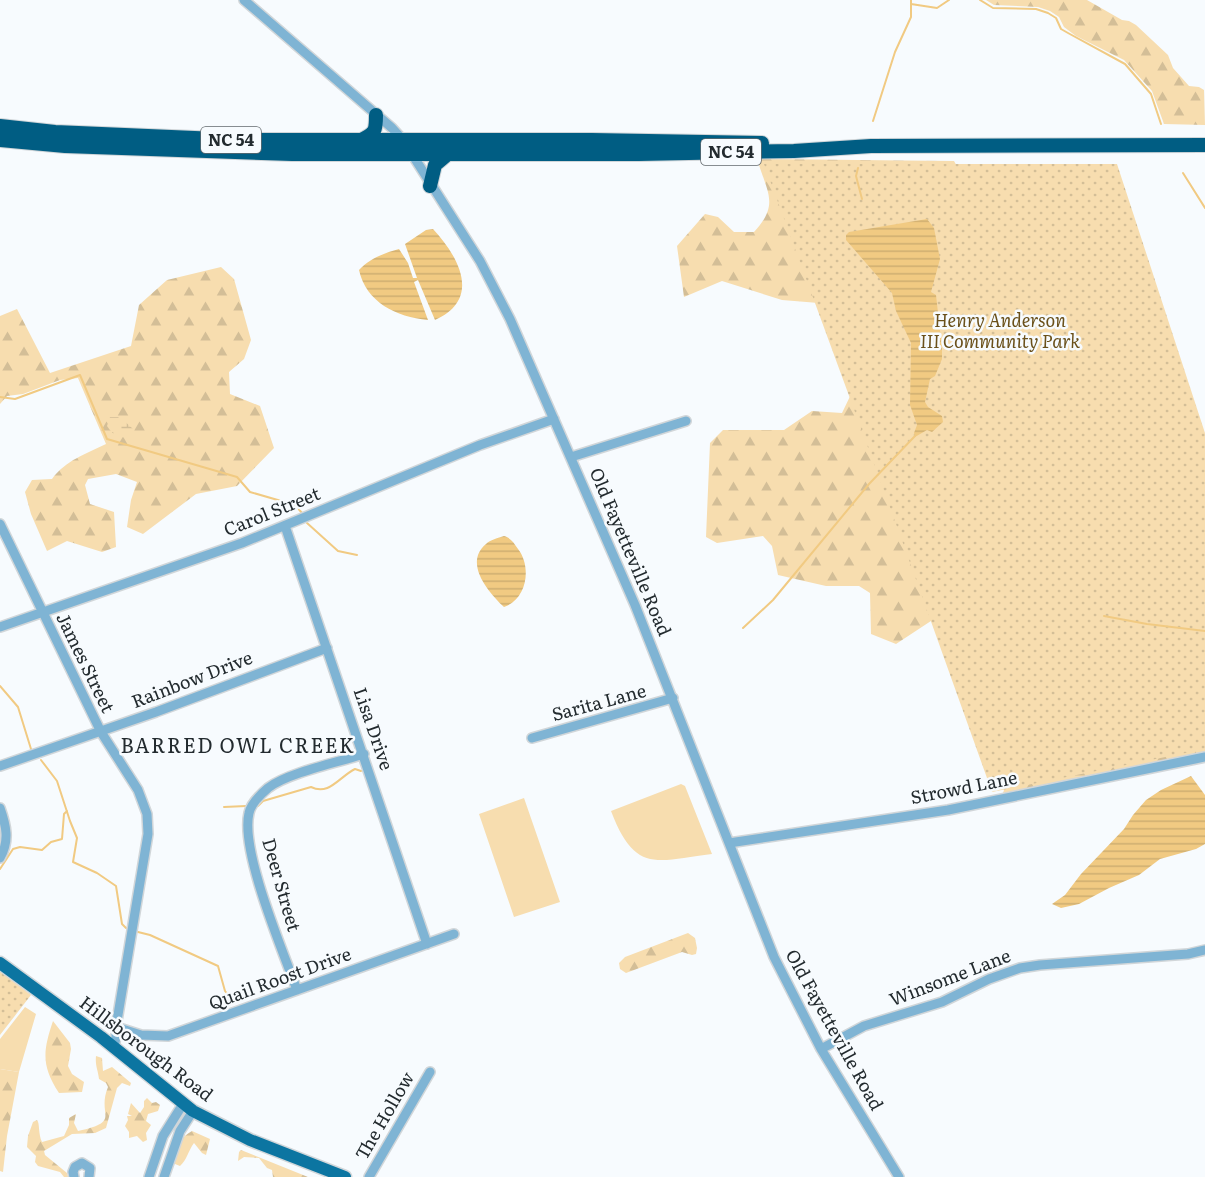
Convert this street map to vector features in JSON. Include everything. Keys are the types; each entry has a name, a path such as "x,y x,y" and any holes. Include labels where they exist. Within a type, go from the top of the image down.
{"highway":[{"path":"361,140 371,135 376,129 376,115"},
{"name":"NC 54","path":"0,126 55,132 241,140 836,143 871,146"},
{"name":"NC 54","path":"0,140 65,146 195,152 410,154 645,154 794,151 871,146 1205,145"},
{"path":"430,186 435,165 448,154"}],"main road":[{"name":"Hillsborough Road","path":"0,963 102,1037 188,1107 250,1140 345,1177"}],"street":[{"name":"Old Fayetteville Road","path":"244,0 403,140 484,268 554,418 673,698 774,957 821,1049 899,1177"},
{"name":"Carol Street","path":"0,627 242,543 480,445 554,418"},
{"path":"571,457 686,421"},
{"name":"James Street","path":"0,524 101,732 134,781 145,807 148,824 114,1048"},
{"name":"Lisa Drive","path":"285,526 427,944"},
{"name":"Rainbow Drive","path":"0,766 101,732 327,648"},
{"name":"Sarita Lane","path":"532,738 673,698"},
{"name":"Deer Street","path":"297,990 255,868 249,834 249,810 267,789 284,779 364,754"},
{"name":"Strowd Lane","path":"729,843 948,810 1205,757"},
{"path":"0,808 6,833 6,842 0,858"},
{"name":"Quail Roost Drive","path":"116,1027 158,1038 168,1036 454,934"},
{"name":"Winsome Lane","path":"821,1049 864,1026 942,1002 989,979 1020,968 1205,951"},
{"path":"102,1037 110,1028 116,1027"},
{"name":"The Hollow","path":"369,1177 430,1072"},
{"path":"149,1177 158,1149 188,1107"},
{"path":"164,1177 188,1107"},
{"path":"158,1149 171,1155"},
{"path":"74,1177 75,1167 82,1163 90,1168 89,1177"}],"green space":[{"path":"986,0 1087,0 1122,20 1129,21 1168,55 1173,68 1189,86 1204,90 1205,125 1164,124 1152,91 1124,60 1076,36 1064,27 1059,17 1050,11 1038,7 994,5"},
{"path":"761,159 954,161 958,168 934,619 896,644 871,634 870,593 859,586 826,586 778,575 772,546 763,536 717,543 706,537 710,443 723,430 784,430 812,411 842,413 855,386 843,305 782,300 722,281 684,297 677,246 705,214 718,217 734,232 754,232 762,223 767,214 769,199 758,162"},
{"name":"Henry Anderson III Community Park","path":"764,164 1117,164 1205,433 1205,749 992,792"},
{"path":"221,267 234,279 251,340 244,359 229,372 230,394 260,406 274,448 237,486 196,494 143,534 127,527 131,500 137,482 116,474 88,479 85,485 90,504 114,512 116,547 102,552 67,541 47,551 31,514 25,492 32,480 52,479 70,462 106,444 78,378 60,380 23,394 7,396 0,404 0,316 17,309 50,373 131,346 139,305 167,280"},
{"path":"110,417 120,417 133,429 132,437 115,435 107,426"},
{"path":"1205,738 1205,755 1003,793 1006,784"},
{"path":"681,784 685,786 712,854 662,860 650,859 639,854 629,845 611,811"},
{"path":"524,798 560,902 514,917 479,814"},
{"path":"688,933 695,938 696,954 682,952 626,973 620,969 619,963 625,957"},
{"path":"0,971 31,995 0,1035"},
{"path":"25,1007 36,1014 19,1072 0,1069 0,1039"},
{"path":"53,1021 70,1043 68,1066 72,1074 84,1082 82,1092 59,1093 49,1074 46,1050"},
{"path":"96,1056 102,1058 103,1071 112,1067 131,1083 130,1086 122,1083 117,1088 106,1128 95,1133 72,1134 44,1151 45,1155 67,1173 68,1177 64,1177 60,1172 38,1166 35,1162 36,1156 27,1147 28,1136 33,1122 37,1120 42,1142 64,1136 69,1125 69,1118 76,1114 74,1123 78,1131 100,1124 104,1120 108,1087 99,1079"},
{"path":"0,1069 19,1072 3,1172 0,1171"},
{"path":"147,1098 152,1103 156,1102 160,1105 158,1111 148,1114 146,1121 151,1125 146,1133 147,1140 143,1142 137,1136 129,1138 129,1132 125,1126 127,1116 132,1116 128,1114 131,1103 140,1113"},
{"path":"192,1131 210,1139 206,1155 194,1143 182,1164 180,1166 175,1164 179,1145"},
{"path":"241,1150 308,1177 273,1177 272,1170 267,1168 259,1158 244,1157 238,1161"}],"shaded area":[{"path":"927,219 934,228 940,259 931,292 936,295 942,359 935,376 930,379 925,402 928,407 942,416 943,422 932,432 927,430 915,437 917,425 910,405 911,343 896,311 892,293 846,240 846,235 849,232"},
{"path":"433,229 451,252 457,265 462,289 458,301 449,311 435,320 418,280 414,282 428,320 405,315 384,306 368,291 359,270 377,257 399,249 408,263 413,278 417,278 405,244 426,230"},
{"path":"504,536 512,541 522,556 526,573 525,582 518,597 504,607 486,586 478,569 477,560 486,544"},
{"path":"1191,776 1205,795 1205,844 1196,849 1160,859 1139,875 1079,904 1061,908 1052,904 1065,895 1081,874 1124,829 1146,800"}],"waterway":[{"path":"873,121 895,52 911,17 911,0"},
{"path":"911,4 937,8 949,0"},
{"path":"980,0 993,8 1036,9 1048,13 1056,18 1061,29 1125,64 1151,94 1161,124"},
{"path":"858,168 856,176 862,199"},
{"path":"1183,173 1205,208"},
{"path":"0,397 15,399 80,375 107,439 237,477 250,492 295,505 302,513"},
{"path":"743,628 773,600 869,484 915,436"},
{"path":"307,523 338,551 357,555"},
{"path":"1104,616 1205,631"},
{"path":"0,686 18,707 31,749"},
{"path":"41,760 57,781 77,838 73,862 97,873 116,886 122,924 126,928"},
{"path":"258,806 263,801 311,787 317,789 329,787 349,772 355,769 361,771"},
{"path":"224,807 246,806"},
{"path":"0,869 13,849 20,847 42,850 51,842 62,839 64,814 67,811"},
{"path":"138,932 150,935 218,966 225,991 233,1001"}],"district":[{"name":"BARRED OWL CREEK","path":"238,746"}]}
